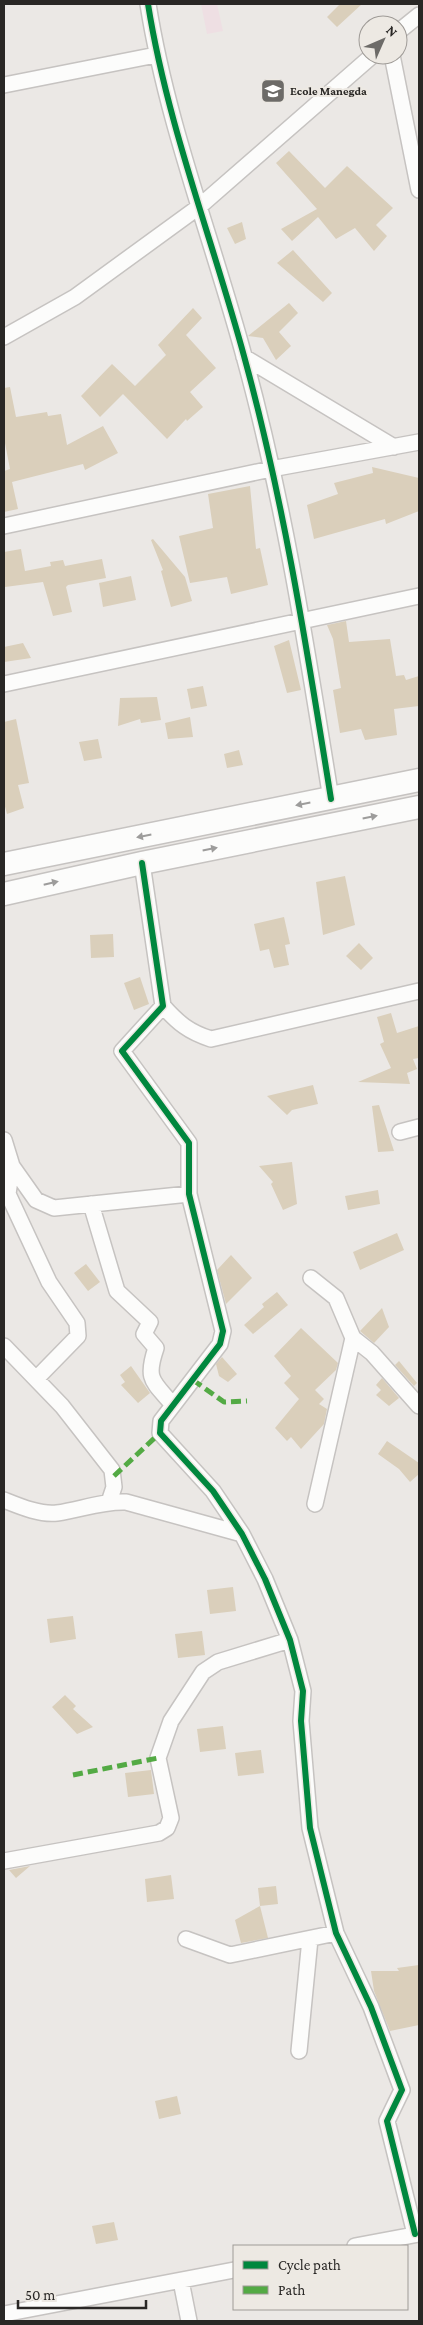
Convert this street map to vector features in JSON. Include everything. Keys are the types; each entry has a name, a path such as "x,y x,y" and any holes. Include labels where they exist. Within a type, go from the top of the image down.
{"main road":[{"path":"4,864 419,780"},
{"path":"4,894 142,863 419,807"}],"street":[{"path":"148,4 156,56 170,114 200,206 244,357 271,469 302,619 331,799"},
{"path":"408,23 419,14"},
{"path":"4,85 156,56"},
{"path":"4,337 75,298 200,206 362,65"},
{"path":"394,65 419,190"},
{"path":"244,357 394,447"},
{"path":"4,526 271,469 419,442"},
{"path":"4,684 302,619 419,596"},
{"path":"142,863 163,1006 182,1026 194,1034 211,1039 419,991"},
{"path":"163,1006 122,1051 189,1143 188,1194 224,1331 220,1344 161,1420 160,1433 213,1491 242,1534 265,1579 290,1640 303,1691 301,1721 310,1828 336,1933 371,2007 402,2090 387,2121 417,2234 360,2245"},
{"path":"400,1132 419,1127"},
{"path":"4,1140 12,1166 36,1200 54,1208 188,1194"},
{"path":"12,1166 8,1194 49,1282 77,1323 78,1336 36,1378"},
{"path":"91,1204 118,1291 150,1322 144,1334 156,1348 150,1367 151,1378 173,1405"},
{"path":"311,1278 336,1298 353,1338 372,1353 418,1401"},
{"path":"315,1504 353,1338"},
{"path":"4,1346 62,1406 112,1470 114,1487 109,1502"},
{"path":"4,1500 22,1507 55,1514 109,1502 126,1502 242,1534"},
{"path":"4,1861 159,1834 168,1828 171,1818 158,1758 170,1722 204,1672 218,1662 290,1640"},
{"path":"186,1939 230,1955 336,1933"},
{"path":"300,2051 310,1939"},
{"path":"4,2314 35,2315 233,2270"},
{"path":"181,2281 189,2321"}],"shaded area":[{"path":"201,4 217,4 223,31 207,34"}],"building":[{"path":"340,4 362,4 337,27 327,17"},
{"path":"289,151 325,188 347,166 393,208 376,225 387,236 374,251 355,228 336,239 318,217 292,241 281,229 317,209 276,163"},
{"path":"242,222 246,239 235,244 227,228"},
{"path":"293,250 332,293 323,302 277,263"},
{"path":"289,303 298,313 279,332 291,346 276,360 263,338 248,336"},
{"path":"193,308 202,318 186,335 216,368 190,392 203,407 187,421 186,419 167,439 123,394 100,417 81,396 112,364 135,386 166,355 158,345"},
{"path":"10,387 16,417 47,412 48,416 61,414 67,445 103,426 118,453 85,470 83,464 12,482 18,509 4,512 4,471 10,469 4,438 4,388"},
{"path":"372,467 419,478 419,511 386,524 385,519 314,539 307,505 338,494 334,483 373,473"},
{"path":"250,486 256,549 260,548 268,585 231,594 227,577 190,583 179,536 213,528 208,494"},
{"path":"153,539 185,577 192,601 171,607 161,571 163,570 151,540"},
{"path":"21,549 25,571 51,566 50,562 63,560 65,566 102,559 106,578 68,585 66,587 72,612 53,616 43,582 5,587 4,552"},
{"path":"131,576 136,600 103,607 99,583"},
{"path":"346,621 349,642 390,639 396,676 404,675 406,680 419,676 419,706 394,709 397,735 365,740 361,729 340,733 333,690 341,688 333,639 327,625"},
{"path":"289,640 301,690 287,693 274,646"},
{"path":"23,643 31,658 4,662 4,647"},
{"path":"203,686 207,706 191,709 187,689"},
{"path":"157,697 161,720 141,723 140,719 118,726 120,698"},
{"path":"190,717 193,737 168,739 165,723"},
{"path":"16,719 29,783 18,785 24,808 7,814 4,803 4,722"},
{"path":"98,739 102,758 84,761 79,742"},
{"path":"239,750 243,765 227,768 224,754"},
{"path":"345,876 355,925 323,935 316,882"},
{"path":"284,917 290,944 285,945 289,965 274,968 269,949 260,951 254,924"},
{"path":"113,934 114,957 91,958 90,935"},
{"path":"359,943 373,958 361,970 346,956"},
{"path":"140,977 149,1004 134,1010 124,983"},
{"path":"391,1013 397,1033 419,1026 419,1058 413,1059 417,1069 407,1073 410,1084 358,1082 391,1068 380,1044 384,1042 377,1017"},
{"path":"313,1085 318,1104 292,1110 287,1115 267,1096"},
{"path":"379,1105 394,1151 378,1152 372,1106"},
{"path":"292,1162 297,1204 283,1210 271,1184 273,1182 259,1166"},
{"path":"378,1190 380,1204 348,1210 345,1196"},
{"path":"397,1233 404,1250 360,1270 353,1252"},
{"path":"231,1255 252,1278 226,1304 217,1270"},
{"path":"86,1264 100,1282 88,1291 74,1273"},
{"path":"277,1292 288,1305 253,1334 244,1325 264,1307 262,1304"},
{"path":"382,1308 389,1327 374,1343 360,1331"},
{"path":"301,1328 338,1363 336,1370 315,1390 324,1399 319,1404 327,1409 324,1424 301,1449 291,1437 287,1441 275,1428 299,1399 284,1383 291,1376 274,1356"},
{"path":"222,1357 237,1374 228,1382 219,1376 216,1364"},
{"path":"399,1361 417,1383 414,1386 395,1365"},
{"path":"131,1366 150,1393 138,1403 121,1385 125,1382 120,1375"},
{"path":"382,1378 399,1398 389,1406 376,1395 381,1390 376,1385"},
{"path":"387,1441 419,1463 419,1474 410,1482 399,1469 378,1454"},
{"path":"233,1587 236,1611 210,1614 207,1590"},
{"path":"73,1616 76,1639 50,1643 47,1619"},
{"path":"202,1631 205,1655 178,1658 175,1634"},
{"path":"65,1695 76,1706 73,1709 93,1727 77,1734 52,1707"},
{"path":"223,1726 226,1749 200,1752 197,1729"},
{"path":"261,1750 264,1773 238,1776 235,1753"},
{"path":"151,1770 154,1794 128,1797 125,1773"},
{"path":"30,1866 16,1878 9,1870"},
{"path":"171,1875 174,1899 147,1902 145,1879"},
{"path":"276,1886 278,1904 260,1906 258,1888"},
{"path":"260,1906 268,1938 241,1943 235,1920"},
{"path":"419,1965 419,2025 390,2031 374,1991 371,1971 399,1971 397,1968"},
{"path":"177,2096 181,2114 159,2119 155,2101"},
{"path":"114,2222 118,2240 96,2244 92,2226"}],"marked path":[{"path":"193,1380 224,1402 247,1401"},
{"path":"114,1476 160,1433"},
{"path":"73,1775 158,1758"}],"cycle path":[{"path":"148,4 156,49 178,137 244,356 271,465 294,576 331,799"},
{"path":"142,863 163,1006 122,1051 189,1143 189,1194 223,1331 220,1344 161,1421 160,1433 213,1491 242,1534 265,1579 290,1640 303,1691 301,1721 310,1828 336,1933 371,2007 402,2090 387,2121 415,2234"}],"place":[{"name":"Ecole Manegda","path":"273,91"}]}
